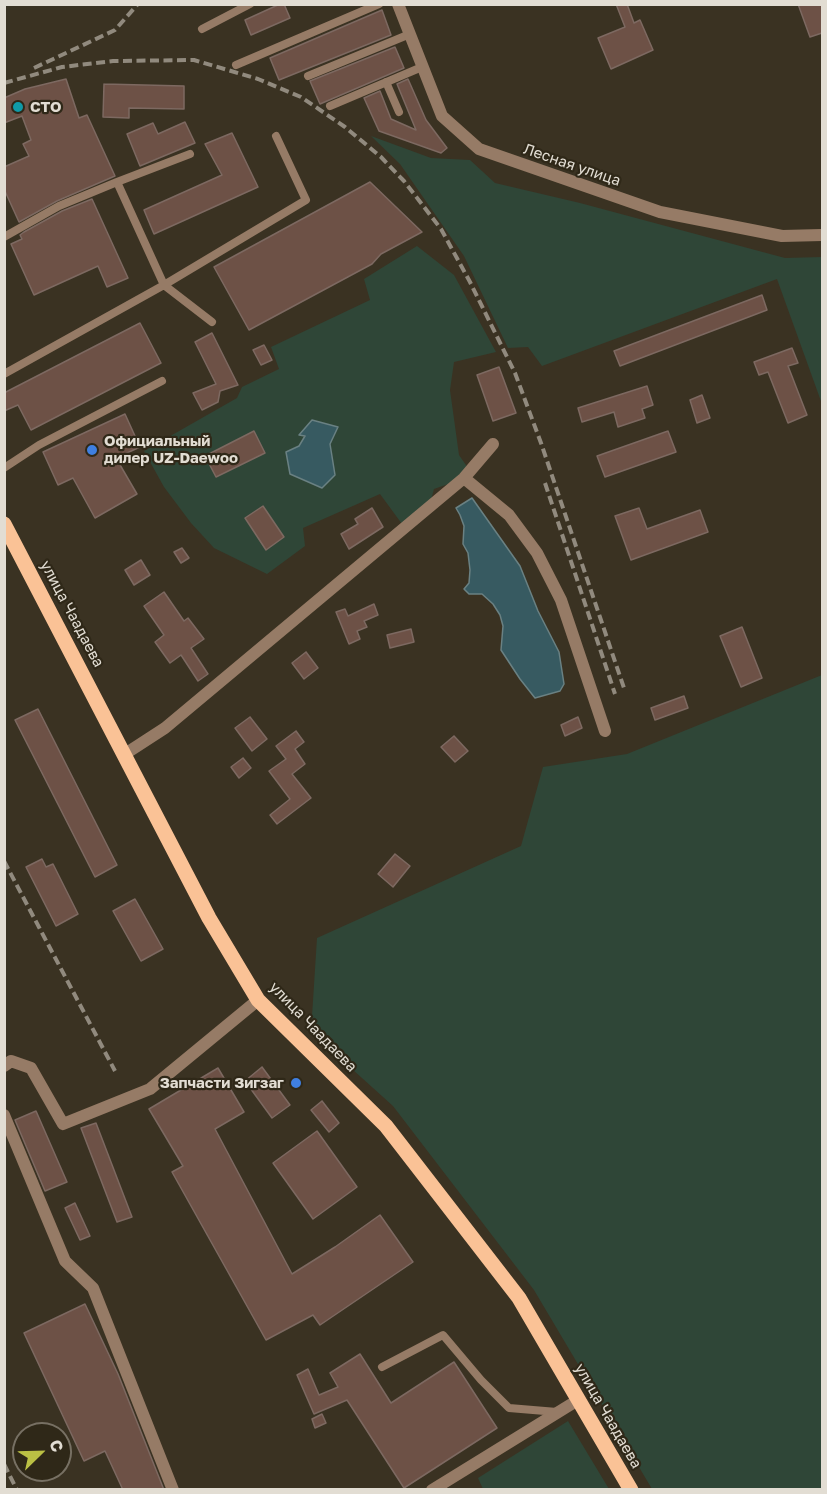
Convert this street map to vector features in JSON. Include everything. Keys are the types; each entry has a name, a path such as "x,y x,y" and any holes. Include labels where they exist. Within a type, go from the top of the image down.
{"main road":[{"name":"улица Чаадаева","path":"4,524 209,918 258,1000 386,1126 519,1298 631,1490"}],"street":[{"name":"Лесная улица","path":"398,4 442,116 479,149 660,212 782,236 822,234"},
{"path":"124,754 165,728 464,478 493,444"},
{"path":"464,478 509,515 537,553 561,600 605,731"},
{"path":"4,1066 11,1061 31,1068 63,1124 150,1089 258,1000"},
{"path":"4,1115 65,1261 93,1288 173,1490"},
{"path":"432,1490 578,1400"},
{"path":"452,1477 457,1490"}],"lane":[{"path":"202,29 250,4"},
{"path":"236,65 379,4"},
{"path":"308,76 410,34"},
{"path":"330,106 422,67"},
{"path":"386,82 399,112"},
{"path":"4,374 165,285 306,200 276,136"},
{"path":"4,237 59,206 190,154"},
{"path":"117,182 165,285 212,322"},
{"path":"4,468 39,445 162,381"},
{"path":"382,1367 443,1335 509,1408 558,1412"}],"green space":[{"path":"371,136 431,158 470,160 495,183 580,203 785,258 822,257 822,404 777,279 542,366 528,347 508,348 464,256 400,164"},
{"path":"417,246 454,275 496,352 454,362 450,390 459,455 468,468 454,482 434,489 431,500 402,524 380,494 303,528 305,546 267,574 214,548 191,523 164,487 144,451 237,398 242,387 279,369 271,347 370,300 364,279","holes":["338,427 330,444 335,475 322,488 290,474 286,452 299,446 305,436 300,435"]},
{"path":"822,675 822,1489 652,1489 534,1290 393,1106 311,1032 317,938 521,846 543,767 627,754"},
{"path":"568,1421 609,1489 483,1489 478,1478"}],"water":[{"path":"312,420 338,427 330,444 335,475 322,488 290,474 286,452 299,446 305,436 299,435"},
{"path":"472,498 520,566 538,611 559,652 564,684 560,691 535,698 501,650 503,626 500,615 493,604 482,594 469,594 464,589 469,583 470,570 468,553 463,544 464,526 456,508"}],"building":[{"path":"284,4 290,18 251,35 245,20"},
{"path":"616,4 627,4 634,23 640,20 653,50 611,69 598,38 625,27"},
{"path":"798,4 822,4 822,33 810,37"},
{"path":"382,10 391,35 279,80 270,58"},
{"path":"395,47 404,68 320,104 310,81"},
{"path":"66,79 79,118 87,115 115,176 57,201 19,222 4,189 4,167 29,156 23,144 31,140 22,116 4,123 4,98 25,89"},
{"path":"408,79 426,120 447,148 441,153 379,131 364,98 380,91 391,119 416,130 397,84"},
{"path":"104,84 184,86 184,109 129,108 129,118 103,117"},
{"path":"185,122 195,143 140,166 127,134 153,123 158,134"},
{"path":"232,133 258,187 154,234 144,210 222,175 205,144"},
{"path":"370,182 422,232 381,254 372,264 249,330 214,267"},
{"path":"92,199 128,278 107,287 98,266 34,295 11,244 22,239 20,235 24,232 62,211"},
{"path":"762,295 767,310 620,366 614,351"},
{"path":"140,323 161,363 31,430 18,405 4,411 4,393"},
{"path":"212,333 238,385 220,391 218,402 202,410 193,393 216,384 195,342"},
{"path":"264,345 272,360 261,365 253,350"},
{"path":"792,348 798,363 788,366 807,415 788,423 768,372 759,375 754,362"},
{"path":"499,367 516,413 493,421 477,375"},
{"path":"647,386 653,405 642,409 645,418 618,427 614,412 582,422 578,408"},
{"path":"702,395 710,418 697,423 690,400"},
{"name":"Официальный дилер UZ-Daewoo","path":"125,414 140,447 116,458 137,494 95,518 73,478 58,485 43,452"},
{"path":"254,431 265,453 216,477 205,456"},
{"path":"668,431 676,452 605,477 597,456"},
{"path":"263,506 284,537 266,550 245,518"},
{"path":"372,508 383,527 349,549 341,534 358,524 355,519"},
{"path":"639,508 647,529 700,510 708,532 631,560 615,516"},
{"path":"182,548 189,558 181,563 174,552"},
{"path":"141,560 150,575 134,585 125,570"},
{"path":"164,592 184,621 188,618 204,639 191,648 208,674 198,681 181,655 170,663 155,642 164,635 144,606"},
{"path":"374,604 378,615 364,621 367,627 357,631 360,639 349,644 336,612 345,609 348,616"},
{"path":"742,627 762,678 741,687 720,636"},
{"path":"411,629 414,642 390,648 387,635"},
{"path":"306,652 318,668 304,679 292,663"},
{"path":"684,696 688,708 655,720 651,708"},
{"path":"38,709 117,865 95,877 15,720"},
{"path":"250,717 267,739 252,751 235,728"},
{"path":"578,717 582,728 565,736 561,725"},
{"path":"296,731 304,742 295,749 305,764 292,774 311,798 277,824 270,815 290,799 269,771 286,759 276,746"},
{"path":"454,736 468,751 455,762 441,747"},
{"path":"243,758 251,768 239,778 231,767"},
{"path":"395,854 410,866 393,887 378,874"},
{"path":"42,859 46,867 53,864 78,914 56,926 26,867"},
{"path":"135,899 163,949 141,961 113,911"},
{"path":"262,1067 290,1105 272,1118 245,1081"},
{"path":"218,1068 244,1112 215,1129 292,1274 380,1215 413,1262 320,1325 313,1315 266,1340 172,1172 183,1166 149,1109"},
{"path":"322,1101 339,1123 329,1132 311,1110"},
{"path":"36,1111 67,1182 45,1191 15,1120"},
{"path":"96,1123 132,1217 117,1222 81,1128"},
{"path":"317,1131 357,1187 313,1219 273,1163"},
{"path":"75,1203 90,1236 80,1240 65,1208"},
{"path":"85,1304 118,1374 164,1490 123,1490 105,1451 84,1461 72,1435 72,1422 66,1422 24,1333"},
{"path":"360,1354 391,1403 454,1362 497,1428 404,1488 347,1400 314,1414 297,1375 308,1369 319,1395 338,1387 330,1373"},
{"path":"322,1414 326,1423 315,1428 312,1419"}],"railway":[{"path":"34,68 115,30 138,4"},
{"path":"4,83 62,67 113,61 194,60 258,79 301,97 345,127 381,157 404,181 441,229 515,373 625,691"},
{"path":"545,483 615,694"},
{"path":"4,861 115,1071"},
{"path":"4,1464 17,1490"}],"place":[{"name":"СТО","path":"18,107"},
{"name":"Официальный дилер UZ-Daewoo","path":"92,450"},
{"name":"Запчасти Зигзаг","path":"296,1083"}]}
